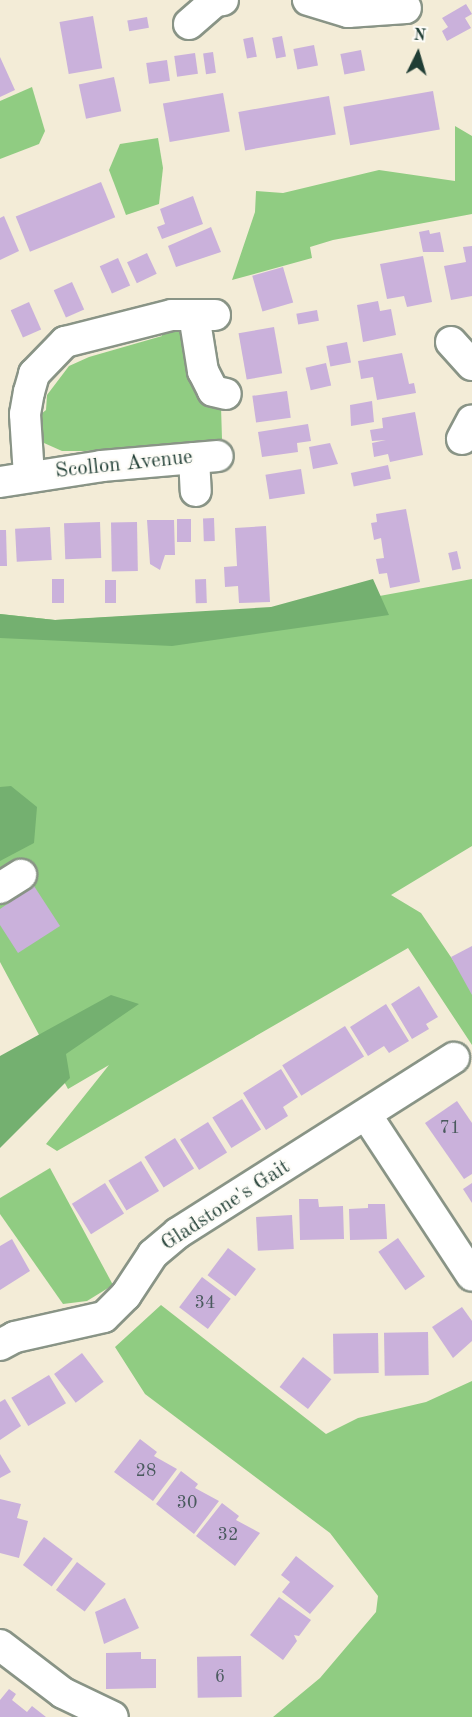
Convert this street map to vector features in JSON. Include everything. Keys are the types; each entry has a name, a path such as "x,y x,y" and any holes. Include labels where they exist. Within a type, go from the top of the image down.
{"street":[{"path":"189,24 217,0"},
{"path":"308,0 348,12 406,8"},
{"name":"Scollon Avenue","path":"29,476 26,414 34,375 47,357 65,342 109,328 205,315 202,371 213,391 226,394"},
{"path":"451,342 472,365"},
{"name":"Scollon Avenue","path":"0,483 29,476 206,457 196,491"},
{"name":"Gladstone's Gait","path":"0,1345 15,1337 104,1317 126,1295 153,1254 178,1233 367,1116 454,1058"},
{"path":"367,1116 472,1276"},
{"path":"0,1645 63,1693 113,1717"}],"green space":[{"path":"32,87 45,131 39,144 0,159 0,101"},
{"path":"455,126 472,136 472,214 333,240 310,247 312,258 232,280 255,212 256,191 283,193 379,170 455,181"},
{"path":"158,138 163,168 159,204 126,215 109,170 120,144"},
{"path":"162,326 179,331 221,406 222,439 85,451 62,451 44,443 35,419 46,410 47,395 69,366 89,357 162,336"},
{"path":"373,579 389,615 172,646 0,638 0,614 55,620 271,607"},
{"path":"472,579 472,846 391,895 421,913 472,988 472,1045 408,948 57,1151 46,1144 109,1065 68,1089 0,962 0,614 55,620 325,606"},
{"path":"11,786 37,807 34,843 0,861 0,787"},
{"path":"111,995 139,1004 66,1054 70,1078 0,1148 0,1056"},
{"path":"50,1168 113,1285 87,1301 63,1304 0,1214 0,1198"},
{"path":"161,1305 326,1434 358,1418 426,1402 472,1381 472,1717 273,1717 320,1678 376,1612 378,1596 330,1533 145,1394 115,1347"}],"building":[{"path":"466,4 472,14 465,18 471,28 447,41 442,31 448,27 442,18"},
{"path":"93,16 102,68 69,74 60,22"},
{"path":"147,17 149,28 129,31 127,20"},
{"path":"282,36 286,57 276,59 272,38"},
{"path":"253,37 257,57 247,59 243,39"},
{"path":"314,45 318,66 297,70 293,49"},
{"path":"361,50 365,71 344,75 340,54"},
{"path":"213,52 216,73 206,74 203,53"},
{"path":"195,53 198,74 177,77 174,56"},
{"path":"0,57 15,90 0,97"},
{"path":"167,60 170,81 149,84 146,63"},
{"path":"114,77 121,111 86,119 79,84"},
{"path":"433,91 440,129 350,145 343,107"},
{"path":"223,93 230,131 170,142 163,104"},
{"path":"329,96 336,134 245,150 238,112"},
{"path":"101,182 115,217 30,252 16,216"},
{"path":"193,196 203,224 162,239 157,227 165,224 160,209"},
{"path":"4,216 19,251 0,260 0,218"},
{"path":"211,227 221,252 176,267 168,246"},
{"path":"429,230 430,234 440,232 444,252 423,252 419,232"},
{"path":"472,246 472,296 451,300 444,266 466,262 463,247"},
{"path":"147,253 157,274 137,283 127,262"},
{"path":"423,256 432,302 407,307 404,296 387,299 380,264"},
{"path":"118,258 130,285 112,294 100,266"},
{"path":"283,267 293,303 262,311 252,276"},
{"path":"72,282 84,309 66,318 54,290"},
{"path":"378,301 380,311 391,309 396,335 363,342 357,305"},
{"path":"29,302 41,329 23,338 11,310"},
{"path":"317,310 319,321 298,324 296,314"},
{"path":"274,327 282,373 247,380 239,333"},
{"path":"347,342 351,363 330,367 326,346"},
{"path":"402,353 409,384 414,383 416,393 377,400 373,377 361,379 358,361"},
{"path":"326,363 331,385 311,390 306,368"},
{"path":"287,391 291,418 256,423 252,396"},
{"path":"372,401 374,422 351,426 350,405"},
{"path":"415,412 423,455 390,462 388,454 374,457 372,443 386,440 372,441 370,430 383,428 382,418"},
{"path":"308,424 311,441 297,443 298,452 262,457 258,432"},
{"path":"330,443 338,464 313,469 309,447"},
{"path":"388,465 391,479 354,487 351,473"},
{"path":"301,469 305,494 269,499 265,475"},
{"path":"406,509 420,582 390,588 387,573 379,574 376,559 384,558 381,538 374,540 371,523 377,522 376,514"},
{"path":"203,518 214,518 215,541 204,541"},
{"path":"177,519 191,519 191,542 177,542"},
{"path":"147,520 174,520 175,555 165,555 160,570 150,564"},
{"path":"100,522 101,558 65,559 64,523"},
{"path":"111,522 137,522 138,571 112,571"},
{"path":"266,526 270,602 239,603 238,586 225,587 224,567 237,566 235,528"},
{"path":"50,527 52,560 17,562 15,529"},
{"path":"0,530 6,530 7,566 0,566"},
{"path":"457,551 461,569 452,571 448,553"},
{"path":"52,579 64,579 64,603 52,603"},
{"path":"195,579 206,579 207,603 196,603"},
{"path":"105,580 116,580 116,603 105,603"},
{"path":"34,886 60,926 18,953 0,925 0,909"},
{"path":"472,946 472,995 451,957"},
{"path":"419,986 438,1017 426,1024 429,1029 412,1039 391,1004"},
{"path":"386,1004 409,1041 389,1053 384,1046 368,1056 350,1027"},
{"path":"345,1026 364,1057 301,1096 282,1065"},
{"path":"281,1069 298,1097 283,1107 288,1116 266,1130 243,1093"},
{"path":"242,1099 261,1130 231,1148 212,1118"},
{"path":"457,1101 472,1123 472,1174 464,1179 425,1123"},
{"path":"208,1122 227,1153 199,1170 180,1139"},
{"path":"175,1138 194,1169 164,1188 144,1157"},
{"path":"141,1161 159,1191 126,1211 108,1181"},
{"path":"105,1183 124,1214 91,1234 72,1204"},
{"path":"472,1183 472,1203 463,1189"},
{"path":"299,1199 318,1199 319,1207 343,1206 344,1239 300,1240"},
{"path":"368,1204 385,1204 387,1239 350,1240 349,1209 368,1208"},
{"path":"292,1215 294,1249 258,1251 256,1217"},
{"path":"398,1238 425,1277 405,1290 378,1252"},
{"path":"12,1239 30,1271 0,1290 0,1246"},
{"path":"228,1248 256,1269 235,1296 208,1275"},
{"path":"202,1277 231,1299 208,1329 179,1307"},
{"path":"462,1307 472,1321 472,1341 453,1358 432,1327"},
{"path":"428,1332 429,1375 385,1376 384,1333"},
{"path":"378,1333 379,1373 334,1374 333,1334"},
{"path":"82,1353 104,1382 76,1403 54,1374"},
{"path":"303,1357 331,1379 308,1409 280,1387"},
{"path":"49,1375 66,1403 28,1426 11,1398"},
{"path":"5,1399 21,1426 0,1440 0,1402"},
{"path":"140,1439 157,1452 154,1456 177,1469 153,1501 114,1472"},
{"path":"0,1454 11,1472 0,1478"},
{"path":"181,1471 198,1484 195,1488 219,1501 194,1534 156,1504"},
{"path":"0,1499 21,1504 17,1518 28,1521 19,1558 0,1553"},
{"path":"222,1503 239,1516 236,1520 260,1533 235,1566 196,1536"},
{"path":"44,1537 73,1559 52,1587 23,1565"},
{"path":"296,1556 334,1586 310,1614 282,1592 290,1582 281,1575"},
{"path":"77,1562 106,1584 85,1612 56,1590"},
{"path":"279,1597 311,1620 299,1636 294,1635 297,1641 283,1660 250,1635"},
{"path":"125,1598 139,1628 104,1644 95,1612"},
{"path":"141,1652 141,1659 156,1659 156,1688 106,1689 106,1653"},
{"path":"241,1656 242,1697 198,1698 197,1657"},
{"path":"9,1689 16,1694 12,1700 27,1712 32,1706 46,1717 0,1717 0,1700"}]}
